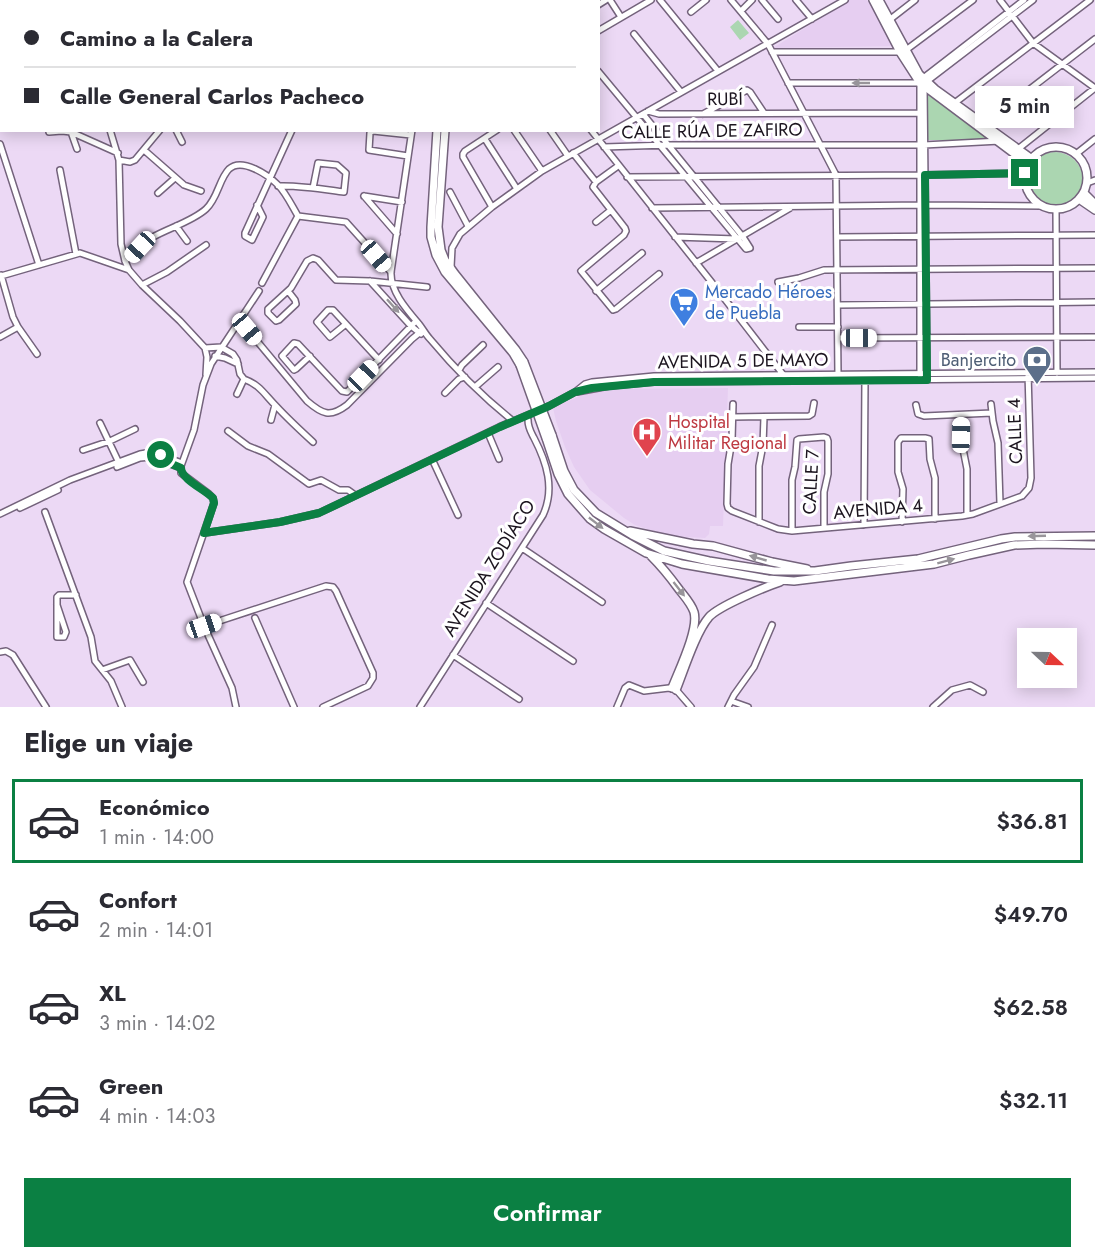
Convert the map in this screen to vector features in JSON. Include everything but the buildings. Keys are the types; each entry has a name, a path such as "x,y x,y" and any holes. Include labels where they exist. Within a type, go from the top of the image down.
{"main road":[{"path":"873,0 888,22"},
{"path":"879,0 903,51 923,82 1030,161"},
{"path":"437,132 431,227 436,255 445,272 522,364"},
{"path":"445,132 438,227 441,250 451,269 516,350 564,471 574,490 596,513 664,551 761,570 792,572 934,564 1014,545 1095,545"},
{"path":"1002,140 1018,149 1030,161"},
{"path":"1053,147 1061,147 1076,153 1084,164 1088,177 1082,196 1069,207 1056,210 1041,206 1026,188 1025,173 1030,161 1037,153 1053,147"},
{"path":"1082,196 1095,204"},
{"path":"1082,196 1095,210"},
{"path":"549,437 558,474 567,494 581,510 604,529 646,553 682,564 786,581"},
{"path":"617,526 815,571"},
{"path":"674,689 699,634 710,616 721,608 766,587 851,569 918,559 1001,539 1095,536"},
{"path":"646,553 666,572 690,603 694,613 694,630 674,689"}],"street":[{"path":"608,0 621,17"},
{"path":"600,30 651,0"},
{"path":"660,0 718,71"},
{"path":"691,12 706,0"},
{"path":"731,0 768,44 836,175 838,375"},
{"path":"741,11 753,0"},
{"path":"762,0 778,19"},
{"path":"796,0 812,19"},
{"path":"451,269 451,254 460,234 492,207 542,171 845,0"},
{"path":"888,22 915,0"},
{"path":"772,52 903,51 973,0"},
{"path":"1000,0 1033,44 1095,88 1018,149"},
{"path":"1010,14 1024,0"},
{"path":"788,83 923,82 1010,14 1033,0"},
{"path":"953,105 1090,0"},
{"path":"634,34 681,92"},
{"path":"982,126 1095,39"},
{"path":"600,73 659,146 740,238"},
{"path":"922,145 919,113 923,82"},
{"path":"923,82 924,377"},
{"path":"703,115 747,90 764,113"},
{"path":"645,113 740,238"},
{"name":"RUBÍ","path":"645,113 703,115 919,113"},
{"path":"71,132 118,153"},
{"path":"71,132 77,149"},
{"path":"111,132 119,160 121,244 125,261 129,270 142,285 205,348 207,357 206,375 194,430 181,465 181,473 213,498 214,503 187,582 232,688 236,707"},
{"path":"119,160 133,162 158,132"},
{"path":"177,132 182,142"},
{"path":"257,205 263,219 252,240 244,235 257,205 269,178 291,132"},
{"path":"372,132 369,150 408,156"},
{"path":"392,132 412,133 391,272 392,284 421,332"},
{"path":"492,207 463,158 463,154 494,132"},
{"path":"515,132 542,171"},
{"path":"552,132 594,184 626,231 581,271 596,291 613,310 659,274"},
{"path":"592,132 787,381"},
{"path":"485,139 517,189"},
{"path":"1076,153 1095,139"},
{"name":"CALLE RÚA DE ZAFIRO","path":"604,147 922,145 1002,140"},
{"path":"0,144 39,265"},
{"path":"144,150 187,187 201,191"},
{"path":"279,186 289,185 344,192 345,171 337,165 320,162 316,166 313,188"},
{"path":"125,261 145,242 206,209 214,199 226,173 234,166 250,167 269,178 279,186 298,216"},
{"path":"594,184 618,166"},
{"path":"60,170 76,254"},
{"path":"627,177 1025,173"},
{"path":"158,193 175,178"},
{"path":"1087,183 1095,180"},
{"path":"450,192 468,226"},
{"path":"397,234 364,196 402,202"},
{"path":"652,208 1041,206"},
{"path":"696,263 792,207"},
{"path":"596,222 611,210"},
{"path":"1056,210 1057,373"},
{"path":"298,216 346,222 391,272"},
{"path":"262,283 298,216"},
{"path":"176,226 187,242"},
{"path":"837,237 1095,235"},
{"path":"675,237 740,238"},
{"path":"142,285 167,272 206,245"},
{"path":"596,291 642,253"},
{"path":"37,354 18,327 3,296 0,275 76,254 129,270"},
{"path":"288,291 296,300 296,304 276,321 267,311 291,288 307,261 313,258 318,260 336,280 427,287"},
{"path":"777,282 799,278 819,270 1095,268"},
{"path":"370,281 411,326 428,337 475,387 513,421"},
{"path":"206,375 215,356 259,291"},
{"path":"838,305 1095,302"},
{"path":"346,324 333,336 329,336 317,322 328,310 333,310 346,324 379,360"},
{"path":"310,356 294,370 282,356 296,343 310,356 345,392 347,392 416,321"},
{"path":"0,337 18,327"},
{"path":"798,327 838,327"},
{"path":"247,329 315,408 331,413 347,405 421,332"},
{"path":"838,338 1095,337"},
{"path":"459,370 462,364 483,345"},
{"path":"205,348 221,347 233,354 244,379 258,385 313,442"},
{"path":"215,356 238,364"},
{"path":"475,387 498,367"},
{"name":"AVENIDA 5 DE MAYO","path":"1028,376 1095,372"},
{"name":"AVENIDA 5 DE MAYO","path":"204,533 301,518 325,510 513,421 527,418 575,392 592,388 654,376 784,375 865,380 885,377"},
{"name":"AVENIDA 5 DE MAYO","path":"628,381 787,381 838,375 1095,378"},
{"name":"CALLE 4","path":"1028,376 1031,478 1029,488"},
{"path":"445,393 459,379 465,377"},
{"path":"237,394 244,379"},
{"path":"864,525 865,380"},
{"path":"733,404 733,417 764,417 809,416 812,414 814,403"},
{"path":"991,404 998,443 1000,503"},
{"path":"271,420 275,405"},
{"path":"916,405 918,414 921,416 992,413"},
{"path":"961,415 961,439 967,469 967,515"},
{"name":"AVENIDA 4","path":"733,417 728,464 728,508 778,529 792,531 967,515 1022,496 1029,488"},
{"path":"759,522 759,466 763,445 764,417"},
{"name":"AVENIDA ZODÍACO","path":"420,707 543,515 549,498 549,477 527,418"},
{"path":"100,423 120,464"},
{"path":"83,450 135,429"},
{"path":"228,431 248,446 268,454 309,484 321,480 339,490 348,490 355,495"},
{"path":"488,433 500,459"},
{"name":"CALLE 7","path":"792,531 792,480 797,440 827,438 828,474 824,492 824,528"},
{"path":"902,522 903,489 898,472 898,440 901,438 927,438 930,441 930,459 935,478 935,519"},
{"path":"0,516 71,483 120,464 146,457 160,457 181,465"},
{"path":"432,459 458,515"},
{"path":"45,512 91,637 95,661 111,681 122,707"},
{"path":"522,548 603,602"},
{"path":"204,626 330,586 336,591 373,673 373,678 368,686 323,707"},
{"path":"57,605 66,632 61,638 57,637 57,605 57,597 76,595"},
{"path":"486,603 573,662"},
{"path":"255,618 294,707"},
{"path":"748,707 729,704 756,664 772,625"},
{"path":"0,652 6,651 13,655 45,707"},
{"path":"453,655 519,699"},
{"path":"102,670 130,660 143,682"},
{"path":"617,707 627,685 644,691 674,689 691,707"},
{"path":"933,707 952,690 970,685 983,692"}],"shaded area":[{"path":"850,0 867,0 895,46 773,48"},
{"name":"Hospital Militar Regional","path":"728,388 723,526 710,526 709,534 705,538 669,536 635,525 590,490 574,467 553,408 580,396 608,389"}],"green space":[{"path":"738,20 749,33 740,40 730,27"},
{"path":"928,93 992,138 927,140"},
{"path":"1055,152 1070,157 1078,165 1083,180 1078,195 1070,203 1055,208 1040,203 1032,195 1027,180 1032,165 1040,157"}],"place":[{"name":"Mercado Héroes de Puebla","path":"684,328"},
{"name":"Banjercito","path":"1037,386"},
{"name":"Hospital Militar Regional","path":"647,458"}],"route":[{"path":"161,455 160,459 181,468 181,473 213,498 214,503 204,533 225,531 319,513 575,392 592,388 654,382 927,380 925,175 1025,173"}]}
